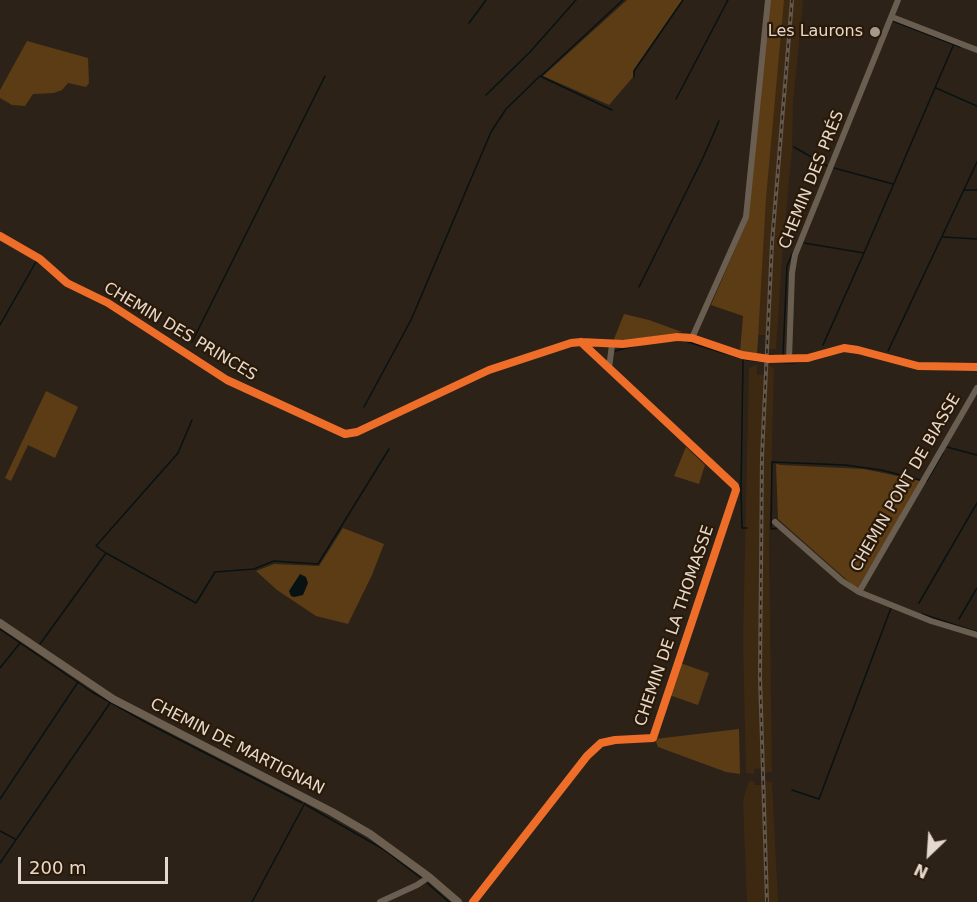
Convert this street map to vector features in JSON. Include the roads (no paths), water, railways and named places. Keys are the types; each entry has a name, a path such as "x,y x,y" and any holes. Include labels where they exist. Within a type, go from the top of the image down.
{"main road":[{"name":"CHEMIN DE MARTIGNAN","path":"0,623 105,694 350,822 382,842 458,902"}],"street":[{"path":"692,338 746,217 768,0"},
{"name":"CHEMIN DES PRÉS","path":"789,359 792,273 795,255 898,0"},
{"path":"892,17 977,50"},
{"name":"CHEMIN DES PRINCES","path":"0,236 40,259 67,283 108,303 227,380 345,434 357,432 489,370 571,343 612,345 677,337 692,338 742,355 789,359 808,358 837,349 853,348 918,366 977,367"},
{"path":"581,342 609,368"},
{"path":"609,368 612,345"},
{"name":"CHEMIN DE LA THOMASSE","path":"473,902 587,756 601,743 653,738 735,492 735,486 609,368"},
{"name":"CHEMIN PONT DE BIASSE","path":"859,592 977,388"},
{"path":"774,522 842,581 859,592 932,621 977,635"},
{"path":"380,902 429,877"}],"waterway":[{"path":"469,23 486,0"},
{"path":"486,95 530,52 576,0"},
{"path":"541,76 623,0"},
{"path":"634,77 634,71 683,0"},
{"path":"676,99 728,0"},
{"path":"893,21 960,47"},
{"path":"804,243 864,253 953,46"},
{"path":"192,342 325,76"},
{"path":"364,407 411,320 491,132 506,109 540,76 612,110"},
{"path":"936,88 977,106"},
{"path":"639,287 719,121"},
{"path":"794,147 827,166"},
{"path":"888,351 977,162"},
{"path":"834,168 893,184"},
{"path":"964,190 977,190"},
{"path":"943,237 977,239"},
{"path":"783,355 787,266 793,252"},
{"path":"823,345 864,253"},
{"path":"0,325 37,260"},
{"path":"672,341 685,341 756,361 792,363 814,360 828,355"},
{"path":"615,351 638,345"},
{"path":"743,360 741,490 742,528 747,528"},
{"path":"885,360 916,368"},
{"path":"926,369 972,370"},
{"path":"40,644 106,553 96,546 178,453 192,420"},
{"path":"947,447 977,455"},
{"path":"106,553 196,603 215,572 254,569 274,561 318,564 389,449"},
{"path":"925,481 943,453"},
{"path":"778,528 771,529 772,462 845,465 881,470 920,480"},
{"path":"919,603 977,503"},
{"path":"959,619 977,588"},
{"path":"792,790 819,799 891,608"},
{"path":"922,614 977,632"},
{"path":"0,629 92,692 302,803"},
{"path":"0,668 20,643"},
{"path":"0,799 78,682"},
{"path":"0,863 110,703"},
{"path":"252,902 305,803"},
{"path":"306,805 383,849 421,878"},
{"path":"0,831 15,839"},
{"path":"427,883 449,902"}],"railway":[{"path":"767,902 760,677 762,456 772,243 792,0"}],"place":[{"name":"Les Laurons","path":"875,32"}]}
